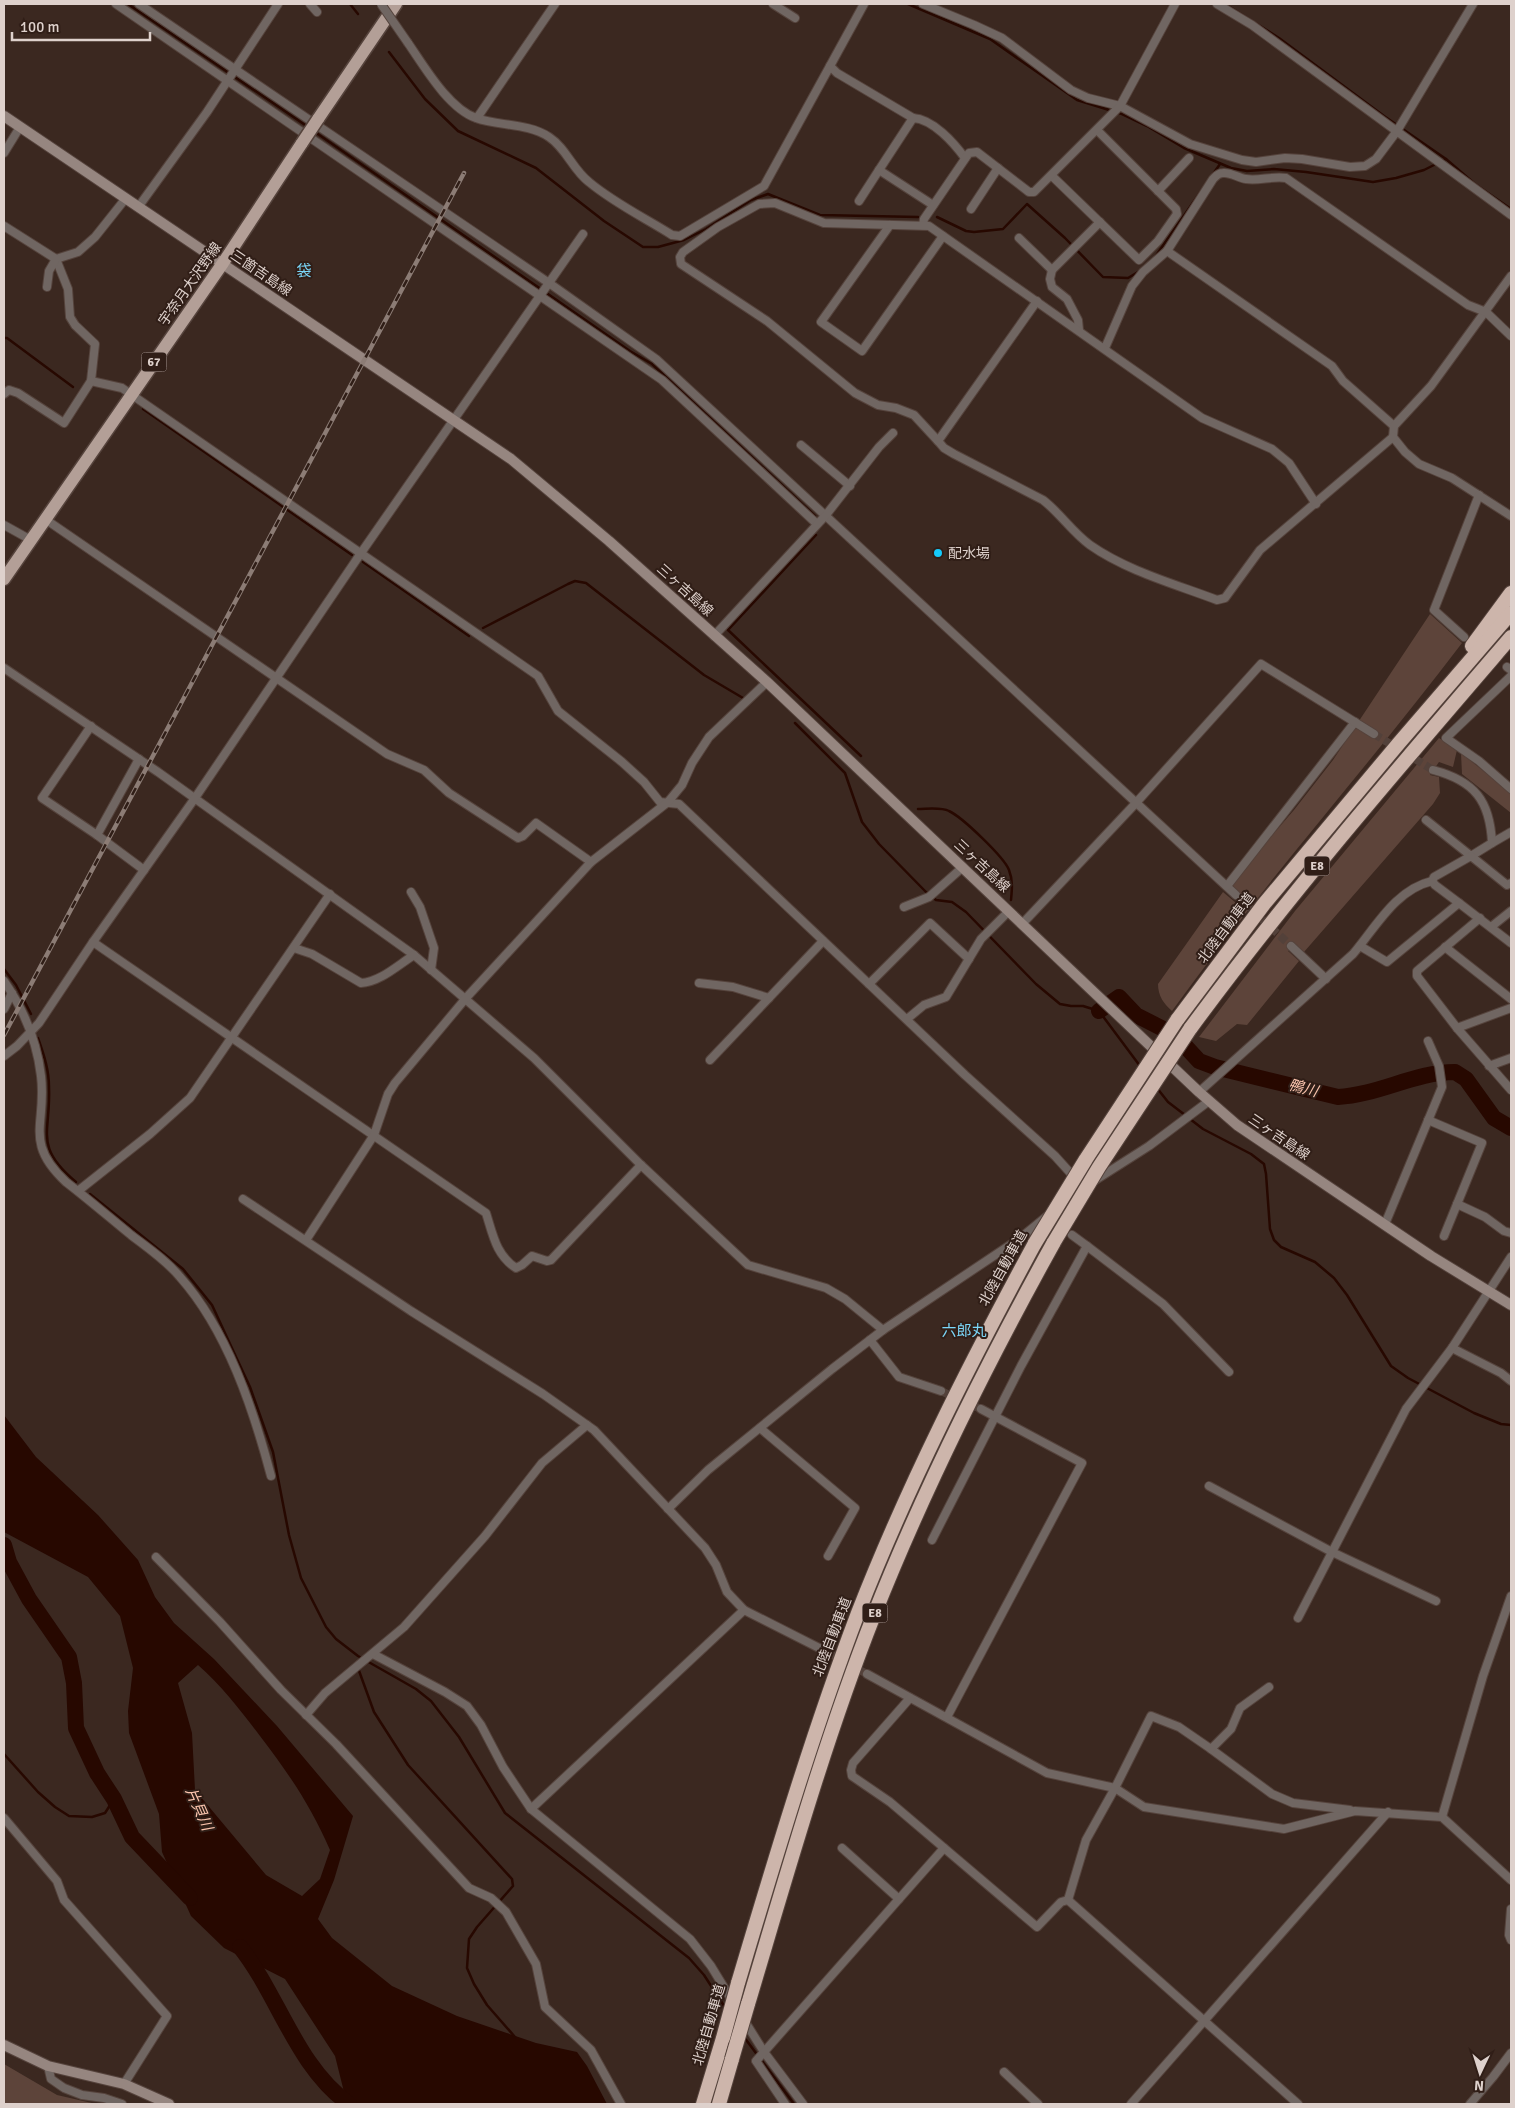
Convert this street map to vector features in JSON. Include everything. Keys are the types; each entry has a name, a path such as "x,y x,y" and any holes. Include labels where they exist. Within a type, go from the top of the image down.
{"highway":[{"path":"1399,743 1511,593"},
{"name":"北陸自動車道","path":"704,2103 804,1764 862,1603 924,1458 968,1369 1035,1243 1086,1159 1177,1020 1264,904 1511,613"},
{"name":"E8","path":"720,2104 818,1772 874,1616 937,1467 972,1395 1054,1242 1099,1167 1190,1030 1281,910 1450,707 1511,637"},
{"path":"1450,707 1511,643"}],"main road":[{"name":"宇奈月大沢野線","path":"4,579 223,263 396,4"},
{"name":"三箇吉島線","path":"4,116 453,420"},
{"name":"三ヶ吉島線","path":"453,420 511,459 568,506 767,682 1199,1092 1237,1125 1431,1256 1511,1305"},
{"path":"4,2045 48,2066 124,2084 169,2104"}],"street":[{"path":"116,4 662,380 817,524"},
{"path":"139,4 656,359 1236,895"},
{"path":"139,206 228,82 278,4"},
{"path":"310,4 317,12"},
{"path":"381,4 429,74 456,106 465,113 477,118 536,131 549,137 561,148 588,182 672,235 680,236 764,186 864,4"},
{"path":"477,118 555,4"},
{"path":"773,4 795,18"},
{"path":"923,4 974,24 1002,38 1071,90 1088,98 1120,106 1190,144 1242,160 1256,162 1285,158 1302,159 1350,167 1365,166 1376,160 1397,130 1473,4"},
{"path":"923,225 924,219 969,153 977,152 1029,192 1034,192 1120,106 1174,4"},
{"path":"1217,4 1252,25 1511,215"},
{"path":"830,66 837,73 913,118 920,118 936,128 965,158"},
{"path":"859,202 913,118"},
{"path":"4,153 20,127"},
{"path":"1052,176 1140,260 1158,241 1177,214 1176,208 1097,130"},
{"path":"1158,191 1188,158"},
{"path":"971,209 998,168"},
{"path":"879,170 933,205"},
{"path":"1105,348 1132,286 1143,272 1167,251 1213,179 1220,173 1227,173 1242,179 1286,178 1468,305 1486,312 1511,336"},
{"path":"751,195 759,204"},
{"path":"47,287 49,271 56,259 78,252 95,237 126,198"},
{"path":"1316,504 1290,463 1272,449 1202,418 929,226 824,223 775,203 759,204 718,227 683,252 680,257 681,264 767,321 855,393 878,405 914,414 944,448 1043,500 1053,508 1073,531 1091,546 1132,568 1217,600 1224,598 1260,550 1316,504 1393,437 1394,426 1431,386 1511,276"},
{"path":"1079,330 1078,320 1067,299 1052,287 1050,279 1052,270 1100,222"},
{"path":"890,225 821,322 862,351 943,236"},
{"path":"4,226 56,259 68,290 70,317 75,325 95,344 90,382 64,424 18,392 9,390 4,394"},
{"path":"4,1056 40,1023 93,942 195,798 361,553 582,234"},
{"path":"1019,238 1052,270"},
{"path":"1167,251 1332,366 1342,381 1394,426"},
{"path":"938,440 1037,301"},
{"path":"90,382 122,388 538,676 558,711 622,762 644,782 660,802 679,804 823,941 1055,1156 1083,1187"},
{"path":"714,636 826,515 879,447 893,433"},
{"path":"1393,437 1405,452 1420,464 1452,478 1511,516"},
{"path":"802,445 850,486"},
{"path":"1464,637 1434,610 1479,495"},
{"path":"45,519 387,754 424,770 449,793 518,838 523,836 536,823 592,862"},
{"path":"4,525 31,540"},
{"path":"1023,924 1136,804 1261,664 1374,734"},
{"path":"4,668 195,798 414,955 534,1058 641,1165 748,1265 826,1288 845,1299 883,1330"},
{"path":"1511,676 1446,738 1478,761 1511,789"},
{"path":"306,1240 374,1135 388,1094 395,1083 466,998 592,862 668,802 682,786 692,763 709,737 767,682"},
{"path":"1227,886 1354,722"},
{"path":"91,726 42,798 144,870"},
{"path":"97,835 139,759"},
{"path":"1433,770 1460,779 1480,796 1486,807 1492,844"},
{"path":"1426,820 1510,885"},
{"path":"1199,1092 1326,979 1360,946 1373,926 1399,899 1511,832"},
{"path":"904,907 929,897 963,867"},
{"path":"1432,881 1510,940"},
{"path":"412,892 420,907 434,948 432,970"},
{"path":"78,1191 150,1134 190,1098 330,894"},
{"path":"1360,946 1387,962 1459,903"},
{"path":"908,1019 924,1005 946,997 981,939 1009,911"},
{"path":"1491,927 1511,911"},
{"path":"1480,918 1417,970 1417,976 1457,1028 1511,1090"},
{"path":"870,984 930,923 969,959"},
{"path":"710,1060 823,941"},
{"path":"93,942 231,1039 486,1213 497,1247 505,1260 516,1268 522,1266 532,1256 547,1261 552,1260 641,1165"},
{"path":"1291,946 1326,979"},
{"path":"1445,947 1511,999"},
{"path":"294,948 312,954 361,983 368,983 384,975 414,955"},
{"path":"4,981 32,1031 42,1078 39,1137 44,1156 52,1169 179,1275 210,1315 253,1413 271,1476"},
{"path":"699,983 733,987 769,998"},
{"path":"4,1009 12,993"},
{"path":"1457,1028 1511,1008"},
{"path":"1385,1224 1442,1087 1439,1066 1428,1041"},
{"path":"1489,1066 1511,1058"},
{"path":"668,1509 708,1470 883,1330 1019,1239 1083,1187 1149,1146 1209,1100"},
{"path":"1428,1120 1482,1143 1444,1236"},
{"path":"243,1199 411,1311 543,1394 587,1425 705,1548 716,1565 727,1592 744,1610 829,1653"},
{"path":"1457,1204 1485,1217 1504,1231 1511,1233"},
{"path":"1072,1235 1163,1304 1229,1372"},
{"path":"932,1540 1020,1366 1087,1246"},
{"path":"1298,1618 1406,1409 1452,1348 1511,1257"},
{"path":"870,1340 899,1376 941,1391"},
{"path":"1452,1348 1511,1381"},
{"path":"947,1717 1082,1463 981,1409"},
{"path":"306,1715 325,1693 404,1627 485,1536 542,1463 587,1425"},
{"path":"760,1428 855,1508 828,1556"},
{"path":"1210,1486 1332,1552 1436,1602"},
{"path":"156,1558 220,1622 281,1690 336,1744 469,1888 492,1898 506,1912 536,1964 545,2007 591,2050 621,2104"},
{"path":"1442,1817 1483,1676 1511,1596"},
{"path":"531,1810 744,1610"},
{"path":"373,1654 467,1706 481,1725 503,1767 531,1810 690,1939 711,1966 764,2052 803,2104"},
{"path":"867,1674 1047,1773 1115,1788 1144,1807 1284,1829 1355,1811"},
{"path":"1211,1749 1231,1728 1240,1708 1269,1687"},
{"path":"910,1698 852,1763 852,1776 890,1802 1037,1927 1061,1902 1068,1900"},
{"path":"1068,1900 1086,1840 1115,1788 1151,1716 1179,1727 1272,1794 1293,1803 1355,1811 1442,1817 1511,1880"},
{"path":"1131,2104 1388,1812"},
{"path":"4,1818 57,1881 64,1900 167,2016 124,2084"},
{"path":"842,1848 899,1898"},
{"path":"785,2104 756,2061 944,1848"},
{"path":"1068,1900 1298,2104"},
{"path":"1511,1909 1509,1935 1511,1940"},
{"path":"1470,2104 1493,2078 1511,2053"},
{"path":"48,2066 51,2079 64,2088 82,2095 104,2098 122,2104"},
{"path":"1004,2072 1038,2104"}],"shaded area":[{"path":"1430,614 1462,643 1242,917 1172,1011 1162,999 1158,984 1223,892 1236,903 1242,897 1230,884 1294,810 1333,760"},
{"path":"1439,738 1457,750 1453,767 1439,762 1430,775 1439,777 1440,793 1433,804 1304,952 1295,945 1288,951 1299,961 1247,1025 1237,1024 1216,1041 1199,1037 1295,911"},
{"path":"1461,753 1511,793 1511,813 1462,774"},
{"path":"4,2064 57,2095 96,2104 4,2104"}],"water":[{"path":"4,1415 36,1457 98,1515 138,1560 155,1597 174,1623 214,1659 277,1726 353,1816 334,1880 318,1919 332,1938 392,1986 457,2016 536,2043 577,2052 587,2066 607,2104 347,2104 335,2056 285,1979 224,1948 191,1916 162,1852 159,1814 129,1733 128,1711 133,1668 120,1616 88,1577 4,1532","holes":["198,1665 207,1673 260,1736 299,1791 330,1850 320,1879 302,1896 266,1875 195,1790 192,1733 178,1683"]}],"waterway":[{"path":"128,4 308,127"},
{"path":"350,4 358,14"},
{"path":"908,4 990,39 1077,100 1122,114 1184,148 1231,168 1247,171 1274,169 1306,172 1373,182 1424,170 1446,159"},
{"path":"1225,4 1279,38 1384,116 1446,159 1475,184 1511,209"},
{"path":"389,52 425,99 458,131 536,168 604,221 643,247 658,247 684,240 706,229 751,200 768,194 820,215 918,217"},
{"path":"315,132 630,351 652,364 815,516"},
{"path":"1155,257 1220,164"},
{"path":"937,217 966,231 1003,229 1027,204 1065,238 1103,277 1128,278 1138,272"},
{"path":"4,338 7,338 73,387"},
{"path":"143,409 352,555"},
{"path":"816,535 728,630 861,756"},
{"path":"363,562 469,636"},
{"path":"483,628 568,584 575,581 586,583 704,675 743,698"},
{"path":"795,723 845,773 862,822 879,844 926,892 936,900 952,902 966,912 1036,984 1060,1004 1083,1006 1099,1011 1140,1066"},
{"path":"918,809 949,811 982,838 1006,864 1009,870 1012,881 1011,900"},
{"path":"4,969 16,985 31,1014"},
{"name":"鴨川","path":"1099,1011 1119,997 1136,1015 1175,1035 1199,1061 1215,1067 1338,1097 1368,1092 1425,1076 1455,1072 1466,1079 1494,1118 1511,1128"},
{"path":"38,1038 46,1062 49,1081 47,1128 49,1148 54,1158 76,1182"},
{"path":"1157,1088 1168,1102 1185,1115"},
{"path":"1190,1119 1203,1129 1251,1154 1264,1164 1270,1229 1274,1240 1281,1247 1315,1262 1334,1278 1347,1295 1391,1366 1408,1378 1474,1413 1501,1424 1511,1425"},
{"path":"90,1194 183,1269 212,1305 250,1387 273,1452 289,1535 301,1578 326,1627 336,1639 358,1656 416,1689 431,1701 459,1737 505,1813 689,1958 704,1975 726,2009"},
{"name":"片貝川","path":"4,1545 9,1562 29,1599 69,1657 74,1683 76,1728 97,1773 114,1799 132,1837 190,1898"},
{"path":"358,1668 374,1712 408,1765 512,1879 513,1886 477,1927 469,1939 467,1968 487,2005 515,2037"},
{"path":"4,1754 38,1792 69,1816 92,1817 105,1813 114,1799"},
{"name":"片貝川","path":"240,1947 254,1966 289,2030 315,2070 349,2104"},
{"path":"744,2037 794,2104"}],"tunnel":[{"path":"1374,734 1433,770"},
{"path":"1236,895 1291,946"},
{"path":"941,1391 981,1409"},
{"path":"829,1653 867,1674"}],"railway":[{"path":"4,1035 464,173"}],"place":[{"name":"配水場","path":"938,553"}],"district":[{"name":"袋","path":"304,271"},
{"name":"六郎丸","path":"964,1331"}]}
